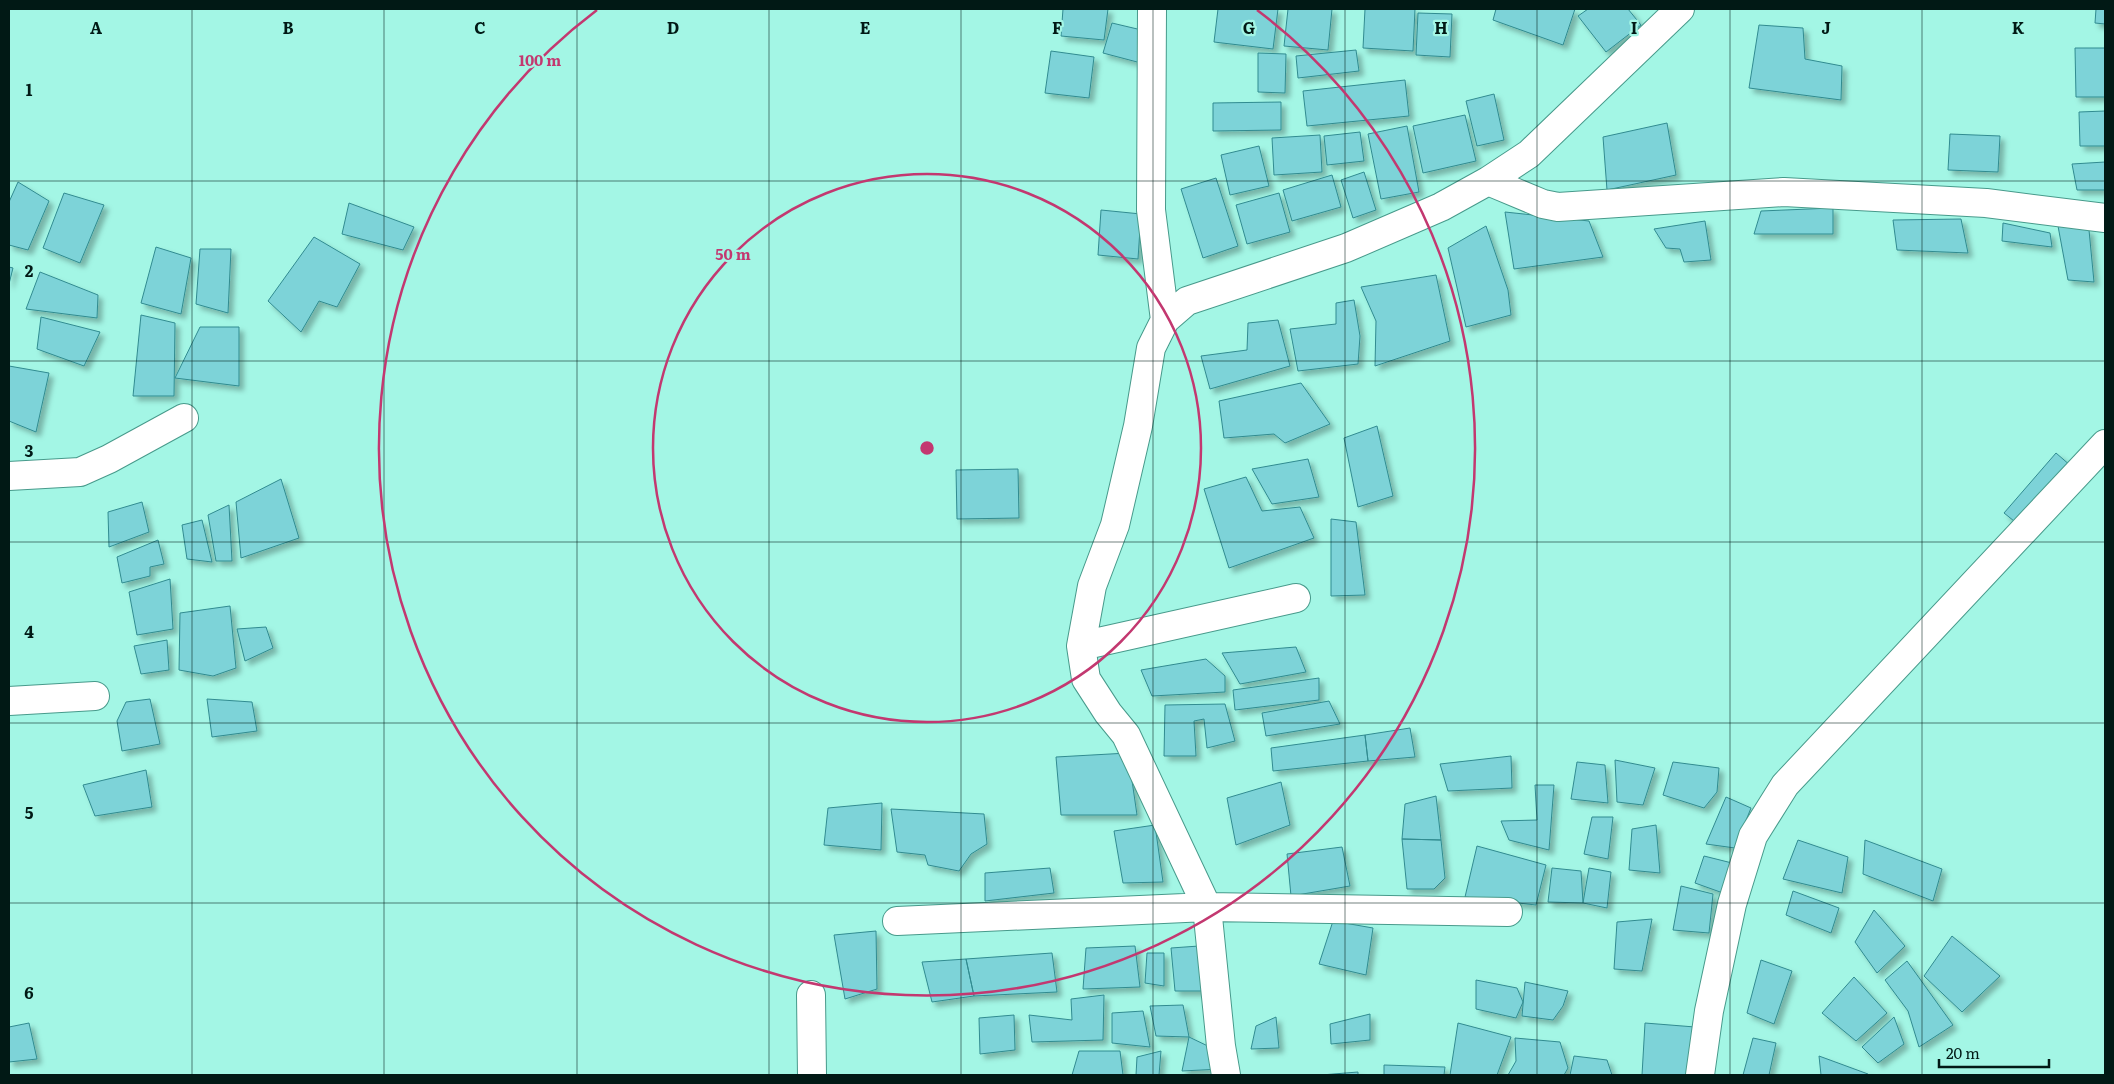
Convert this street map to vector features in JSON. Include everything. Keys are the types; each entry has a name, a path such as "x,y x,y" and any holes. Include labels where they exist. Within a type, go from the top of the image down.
{"street":[{"path":"1152,9 1151,210 1165,320"},
{"path":"1226,1075 1207,906 1126,735 1108,713 1086,679 1082,646 1092,586 1115,526 1134,444 1151,348 1165,320 1187,301 1346,248 1441,207 1488,181 1529,154 1680,9"},
{"path":"1488,181 1543,204 1558,207 1784,192 1986,203 2105,218"},
{"path":"9,476 80,472 109,459 184,418"},
{"path":"1700,1075 1709,1011 1732,904 1753,836 1785,785 2105,444"},
{"path":"1082,646 1296,598"},
{"path":"9,701 95,696"},
{"path":"897,921 1207,906 1508,912"},
{"path":"811,995 812,1075"}],"building":[{"path":"1063,9 1108,9 1104,40 1061,36"},
{"path":"1218,9 1278,9 1273,49 1214,42"},
{"path":"1288,9 1332,9 1328,50 1284,46"},
{"path":"1365,9 1415,9 1413,51 1363,48"},
{"path":"1496,9 1575,9 1563,45 1493,20"},
{"path":"1588,9 1628,9 1641,25 1606,52 1578,16"},
{"path":"2096,9 2105,9 2105,24 2095,23"},
{"path":"1418,13 1452,14 1450,57 1416,55"},
{"path":"1112,23 1150,32 1141,63 1103,53"},
{"path":"1759,25 1803,28 1805,59 1842,66 1841,100 1749,88"},
{"path":"2075,48 2105,48 2105,97 2076,97"},
{"path":"1356,50 1359,71 1298,78 1296,56"},
{"path":"1051,51 1094,57 1089,98 1045,93"},
{"path":"1258,53 1286,54 1285,93 1258,92"},
{"path":"1405,80 1409,116 1307,126 1303,91"},
{"path":"1494,94 1504,140 1477,146 1466,101"},
{"path":"1281,102 1281,130 1213,131 1213,103"},
{"path":"2105,111 2105,146 2080,146 2079,112"},
{"path":"1465,115 1476,161 1423,173 1413,126"},
{"path":"1667,123 1676,175 1607,190 1603,137"},
{"path":"1407,126 1419,192 1381,199 1368,134"},
{"path":"1360,132 1364,161 1327,165 1324,136"},
{"path":"1950,134 2000,136 1998,172 1948,170"},
{"path":"1320,135 1322,172 1274,175 1272,138"},
{"path":"1259,146 1269,186 1230,195 1221,155"},
{"path":"2105,162 2105,190 2077,190 2072,164"},
{"path":"1364,172 1376,210 1353,218 1341,180"},
{"path":"1332,175 1341,207 1292,221 1283,190"},
{"path":"1216,178 1238,246 1203,258 1181,189"},
{"path":"18,182 49,201 28,250 9,245 9,202"},
{"path":"64,193 104,205 80,263 43,248"},
{"path":"1279,193 1290,232 1247,244 1236,205"},
{"path":"349,203 414,227 403,250 342,234"},
{"path":"1833,208 1833,234 1754,234 1761,211"},
{"path":"1101,210 1141,214 1138,259 1098,255"},
{"path":"1505,212 1589,221 1603,257 1514,269"},
{"path":"1961,219 1968,253 1897,250 1893,220"},
{"path":"1705,221 1711,260 1684,262 1680,249 1666,248 1654,229"},
{"path":"2003,223 2050,233 2052,247 2002,241"},
{"path":"1486,226 1508,290 1511,315 1466,327 1448,248"},
{"path":"2058,226 2089,230 2094,282 2068,280"},
{"path":"314,237 360,264 337,307 319,301 301,332 268,301"},
{"path":"156,247 191,258 181,314 141,303"},
{"path":"200,249 231,249 228,313 196,304"},
{"path":"9,267 13,268 9,284"},
{"path":"40,272 98,295 97,318 26,309"},
{"path":"1436,275 1450,341 1375,366 1376,321 1361,287"},
{"path":"1354,300 1360,336 1358,364 1298,371 1290,329 1336,324 1336,303"},
{"path":"141,315 175,323 174,396 133,396"},
{"path":"41,317 100,332 84,366 37,349"},
{"path":"1278,320 1290,366 1210,389 1201,356 1247,350 1248,323"},
{"path":"200,327 239,327 239,386 175,378"},
{"path":"9,366 49,373 36,432 9,421"},
{"path":"1301,383 1330,424 1285,443 1274,434 1224,438 1219,401"},
{"path":"1377,426 1393,496 1358,507 1344,438"},
{"path":"2056,453 2071,466 2019,525 2004,513"},
{"path":"1308,459 1319,497 1272,504 1252,469"},
{"path":"1018,469 1019,518 957,519 956,470"},
{"path":"1246,477 1262,511 1300,507 1314,538 1229,568 1204,489"},
{"path":"281,479 299,538 241,558 236,502"},
{"path":"142,502 149,532 109,547 108,512"},
{"path":"229,505 232,561 216,561 208,515"},
{"path":"1331,519 1356,522 1365,595 1331,596"},
{"path":"202,520 212,562 187,559 182,525"},
{"path":"158,540 164,564 150,567 150,576 122,583 117,557"},
{"path":"170,579 173,629 137,635 129,592"},
{"path":"230,606 236,668 213,676 179,670 180,613"},
{"path":"266,627 273,648 245,661 237,629"},
{"path":"167,640 169,670 141,674 134,646"},
{"path":"1296,647 1306,672 1240,684 1222,653"},
{"path":"1206,659 1225,676 1225,692 1152,696 1141,670"},
{"path":"1319,678 1319,700 1235,710 1233,690"},
{"path":"150,699 160,744 122,751 117,721 126,702"},
{"path":"207,699 252,702 257,731 212,737"},
{"path":"1329,701 1340,724 1266,736 1262,713"},
{"path":"1225,704 1235,741 1207,748 1204,719 1194,721 1196,756 1164,756 1165,705"},
{"path":"1410,728 1415,757 1368,761 1365,735"},
{"path":"1365,735 1368,761 1273,771 1271,748"},
{"path":"1128,753 1137,815 1061,815 1056,757"},
{"path":"1511,756 1512,788 1448,791 1440,764"},
{"path":"1615,760 1655,768 1643,805 1617,802"},
{"path":"1577,762 1605,765 1608,803 1571,799"},
{"path":"1673,762 1719,768 1717,792 1704,808 1663,795"},
{"path":"146,770 152,807 95,816 83,785"},
{"path":"1281,782 1290,825 1236,845 1227,798"},
{"path":"1535,785 1554,785 1549,850 1509,840 1501,821 1537,820"},
{"path":"1436,796 1441,840 1402,839 1405,804"},
{"path":"1726,797 1751,808 1735,848 1706,844"},
{"path":"882,803 881,850 824,845 828,808"},
{"path":"891,809 984,814 987,844 971,854 959,871 928,865 925,855 897,852"},
{"path":"1592,817 1613,817 1608,859 1584,854"},
{"path":"1155,825 1163,882 1123,883 1114,831"},
{"path":"1656,825 1660,873 1629,870 1632,829"},
{"path":"1402,839 1441,840 1445,878 1434,889 1407,889"},
{"path":"1798,840 1848,857 1842,893 1783,879"},
{"path":"1865,840 1942,869 1933,901 1863,874"},
{"path":"1477,846 1546,865 1536,905 1465,897"},
{"path":"1342,847 1350,886 1291,896 1287,854"},
{"path":"1704,856 1736,864 1723,893 1695,883"},
{"path":"1050,868 1054,893 985,901 985,873"},
{"path":"1552,868 1581,871 1583,903 1548,902"},
{"path":"1589,868 1611,872 1607,908 1583,903"},
{"path":"1681,886 1713,894 1709,933 1673,930"},
{"path":"1793,891 1839,908 1831,933 1786,915"},
{"path":"1874,910 1905,946 1877,973 1855,942"},
{"path":"1652,919 1642,971 1614,969 1617,922"},
{"path":"1333,921 1373,928 1366,975 1319,964"},
{"path":"876,931 877,989 845,999 834,935"},
{"path":"1952,936 2000,976 1962,1012 1924,976"},
{"path":"1135,946 1140,987 1083,989 1086,948"},
{"path":"1199,946 1209,991 1175,991 1171,948"},
{"path":"1052,953 1057,992 974,996 966,959"},
{"path":"1147,953 1164,953 1164,986 1145,983"},
{"path":"966,959 974,996 932,1002 922,962"},
{"path":"1761,960 1792,971 1774,1024 1747,1013"},
{"path":"1907,961 1953,1025 1919,1047 1908,1011 1885,980"},
{"path":"1854,977 1887,1013 1856,1041 1822,1013"},
{"path":"1476,980 1517,988 1523,1002 1516,1018 1476,1009"},
{"path":"1525,982 1568,991 1563,1006 1553,1020 1522,1016"},
{"path":"1104,995 1103,1040 1032,1042 1029,1015 1072,1020 1071,999"},
{"path":"1183,1005 1189,1037 1156,1036 1150,1006"},
{"path":"1143,1011 1150,1047 1112,1043 1112,1013"},
{"path":"1370,1014 1370,1040 1331,1044 1330,1024"},
{"path":"1014,1015 1015,1050 980,1054 979,1018"},
{"path":"1276,1017 1279,1048 1251,1049 1256,1026"},
{"path":"1894,1017 1904,1044 1878,1063 1862,1047"},
{"path":"29,1023 37,1059 9,1062 9,1027"},
{"path":"1458,1023 1511,1037 1497,1075 1450,1075"},
{"path":"1645,1023 1695,1027 1692,1075 1642,1075"},
{"path":"1189,1037 1212,1048 1221,1069 1182,1071"},
{"path":"1515,1038 1560,1042 1568,1068 1564,1075 1508,1075 1516,1061"},
{"path":"1753,1038 1776,1043 1769,1075 1743,1075"},
{"path":"1079,1051 1120,1051 1123,1075 1072,1075"},
{"path":"1161,1051 1159,1075 1136,1075 1137,1057"},
{"path":"1574,1056 1607,1060 1612,1075 1570,1075"},
{"path":"1819,1056 1868,1074 1869,1075 1821,1075"},
{"path":"1384,1065 1445,1067 1444,1075 1384,1075"},
{"path":"1358,1072 1358,1075 1321,1075"}]}
